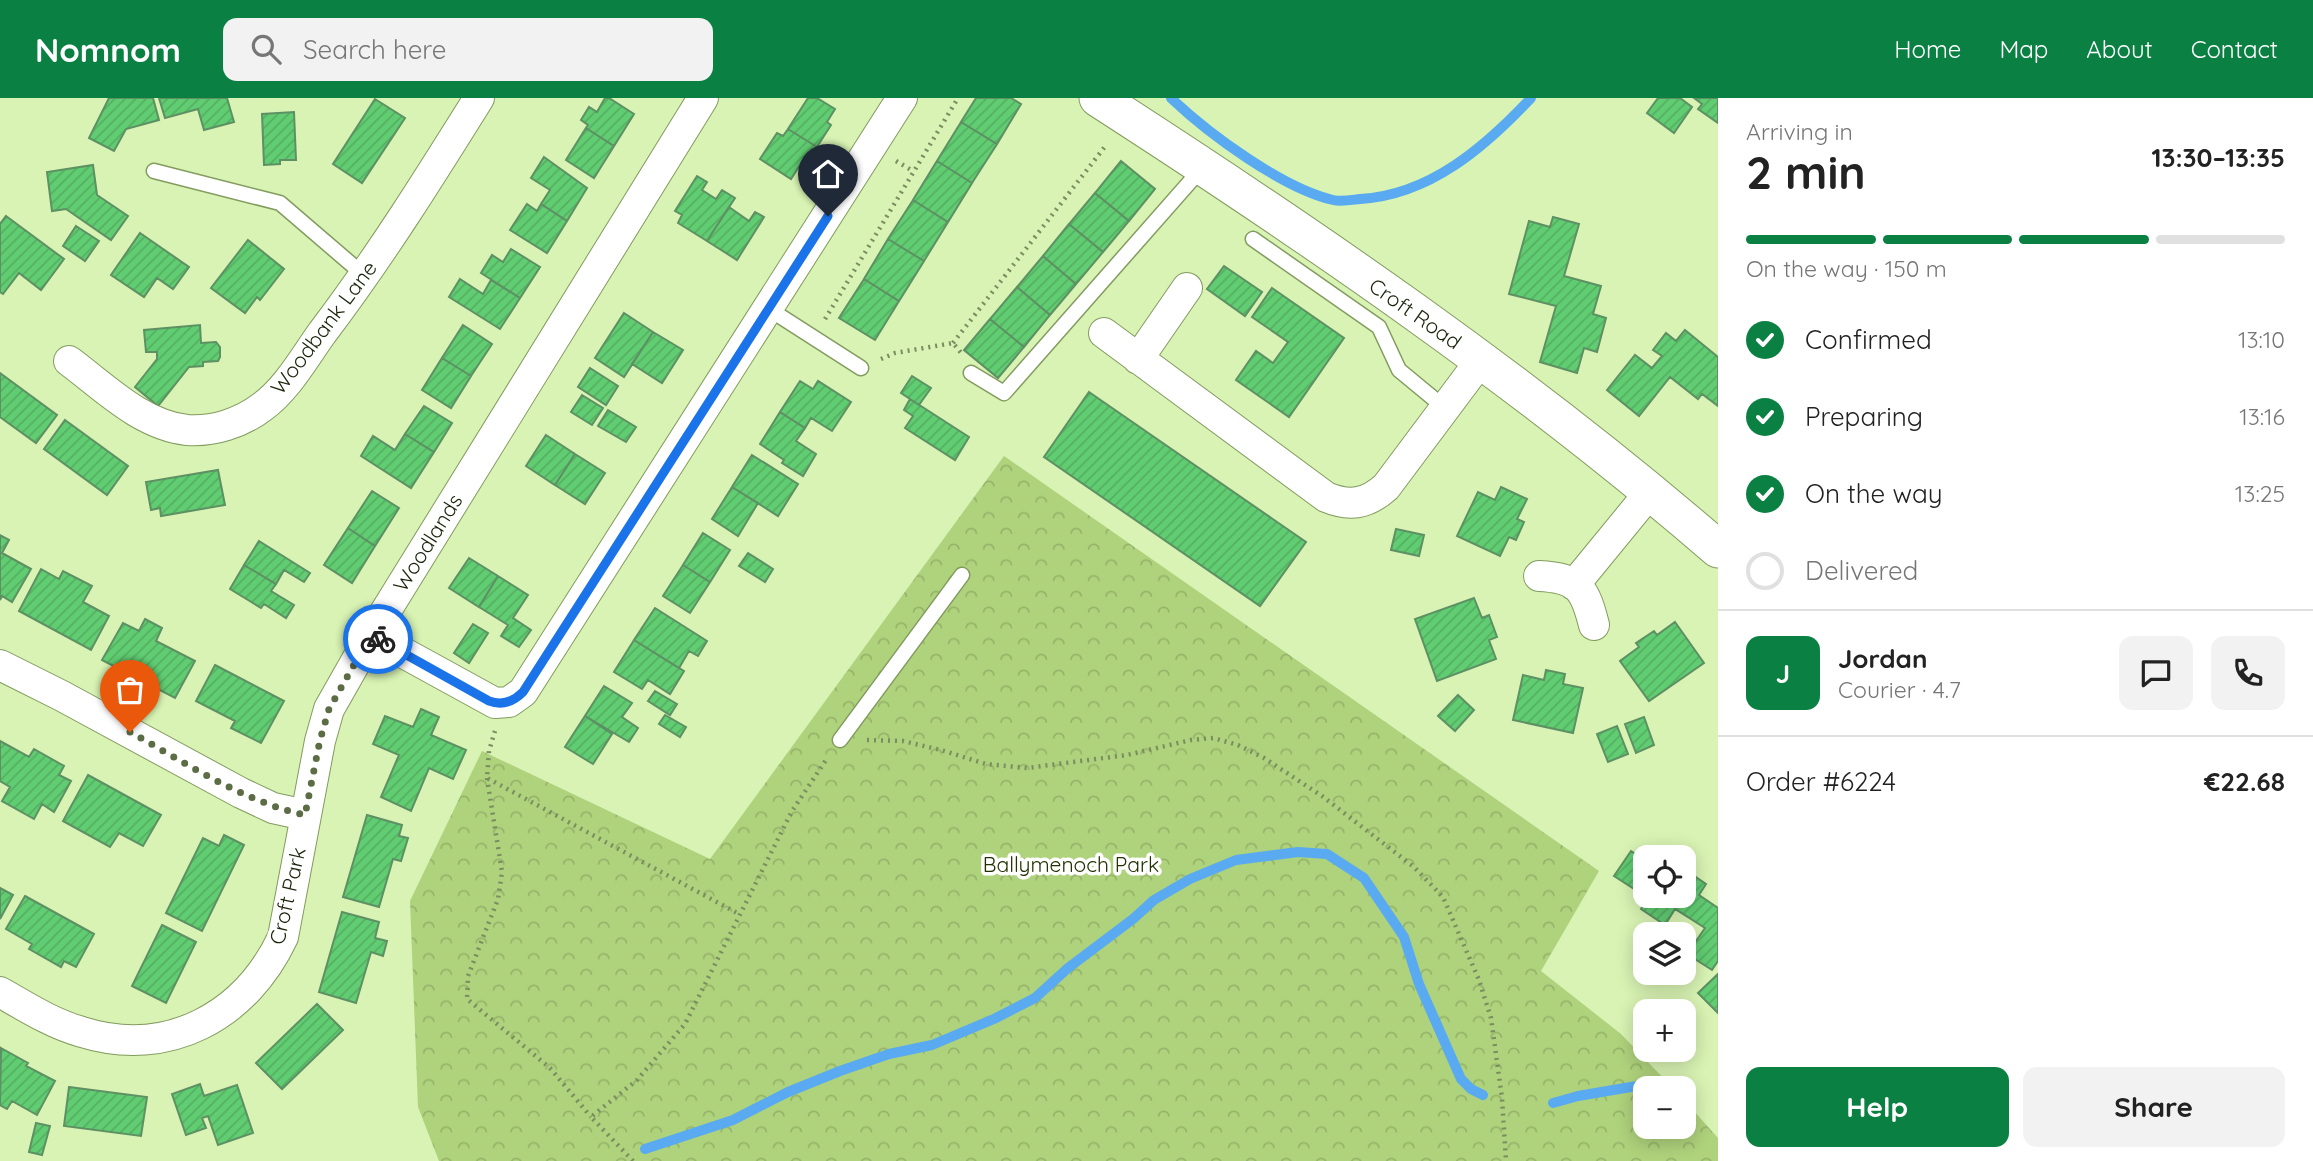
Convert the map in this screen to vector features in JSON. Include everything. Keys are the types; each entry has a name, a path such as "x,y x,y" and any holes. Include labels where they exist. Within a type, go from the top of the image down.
{"street":[{"name":"Woodbank Lane","path":"69,361 149,420 168,427 210,429 247,417 275,396 365,276 479,98"},
{"name":"Woodlands","path":"371,635 703,98"},
{"path":"371,635 495,703 509,702 523,692 902,98"},
{"name":"Croft Road","path":"1113,108 1204,166 1481,360 1651,491 1718,549"},
{"path":"1138,359 1187,288"},
{"path":"1104,333 1326,497 1350,504 1376,496 1386,487 1481,360"},
{"path":"1574,585 1651,491"},
{"path":"1539,576 1557,577 1574,585 1587,597 1594,625"},
{"name":"Croft Park","path":"0,992 80,1032 132,1041 184,1032 228,1009 245,994 261,976 283,937 320,740 329,709 371,635"},
{"path":"0,665 241,793 273,808 305,815"}],"lane":[{"path":"971,373 1003,393 1204,166"},
{"path":"154,171 280,203 365,276"},
{"path":"1253,239 1379,327 1399,370 1445,408"},
{"path":"769,309 861,368"},
{"path":"840,740 962,575"}],"path":[{"path":"814,337 958,98"},
{"path":"861,368 895,353 953,343 1113,108"},
{"path":"953,343 973,367 971,373"},
{"path":"495,703 498,721 489,751 487,778 502,873 498,899 468,976 467,999 550,1068 633,1161"},
{"path":"591,1117 637,1080 685,1024 792,811 840,740 903,741 986,764 1027,768 1127,755 1191,740 1213,738 1238,745 1264,758 1322,796 1414,867 1443,897 1479,980 1491,1018 1502,1097 1506,1161"},
{"path":"487,778 739,914"}],"green space":[{"name":"Ballymenoch Park","path":"1004,456 1599,871 1541,971 1621,1034 1633,1046 1633,1062 1648,1062 1661,1076 1633,1076 1633,1139 1696,1139 1696,1113 1718,1138 1718,1161 439,1161 418,1107 410,901 482,751 710,859"}],"building":[{"path":"109,98 153,98 159,120 126,129 114,151 89,138"},
{"path":"159,98 227,98 234,122 204,130 198,109 165,118"},
{"path":"605,98 634,114 614,146 586,128 588,125 581,120 589,107 597,112"},
{"path":"808,98 817,98 835,109 827,122 831,125 817,147 788,129"},
{"path":"976,98 1011,98 1021,104 997,144 961,122"},
{"path":"1658,98 1680,98 1692,107 1674,133 1647,113"},
{"path":"1694,98 1718,98 1718,123 1698,109 1702,104"},
{"path":"375,99 405,118 362,183 333,164"},
{"path":"294,112 296,160 280,160 280,164 264,165 262,114"},
{"path":"961,122 997,144 972,183 937,161"},
{"path":"586,128 614,146 594,178 566,160"},
{"path":"788,129 817,147 804,168 800,165 791,179 760,159 777,133 783,136"},
{"path":"544,157 587,188 567,221 541,204 550,190 531,178"},
{"path":"937,161 972,183 948,222 913,200"},
{"path":"1121,161 1155,189 1129,221 1095,193"},
{"path":"93,165 97,195 128,216 111,240 66,209 52,211 47,172"},
{"path":"697,176 707,182 702,190 716,199 722,190 735,198 707,241 678,223 682,215 675,211"},
{"path":"1095,193 1129,221 1103,252 1069,224"},
{"path":"913,200 948,222 924,261 888,239"},
{"path":"527,204 537,211 541,204 567,221 547,253 510,230"},
{"path":"729,207 749,221 755,212 764,217 737,260 707,241"},
{"path":"6,216 64,259 41,290 19,273 3,294 0,292 0,224"},
{"path":"1553,217 1579,224 1564,276 1601,286 1593,314 1606,318 1597,352 1584,348 1577,373 1540,362 1556,306 1509,294 1529,221 1550,227"},
{"path":"1069,224 1103,252 1076,284 1043,256"},
{"path":"76,226 99,241 85,261 63,246"},
{"path":"140,233 189,267 173,289 157,278 144,297 111,275"},
{"path":"888,239 924,261 899,301 864,279"},
{"path":"248,240 284,269 260,300 257,297 245,313 211,288"},
{"path":"511,249 540,267 520,298 481,273 492,255 503,262"},
{"path":"1043,256 1076,284 1050,315 1017,287"},
{"path":"1224,266 1262,292 1245,316 1207,289"},
{"path":"460,279 483,294 491,280 520,298 500,329 449,297"},
{"path":"864,279 899,301 875,340 839,318"},
{"path":"1017,287 1050,315 1024,347 990,319"},
{"path":"1272,288 1344,338 1289,417 1236,380 1256,351 1273,363 1288,342 1252,317"},
{"path":"624,313 653,332 624,377 595,358"},
{"path":"990,319 1024,347 998,378 964,350"},
{"path":"200,325 201,343 216,342 220,347 218,361 189,367 158,406 135,387 157,359 157,352 146,352 144,330"},
{"path":"463,325 492,344 471,376 442,358"},
{"path":"1685,330 1718,357 1718,406 1702,394 1698,399 1670,377 1639,416 1607,390 1635,355 1652,368 1662,356 1653,350 1666,333 1676,341"},
{"path":"653,332 683,350 662,383 632,364"},
{"path":"442,358 471,376 451,408 422,390"},
{"path":"590,368 618,386 606,405 578,387"},
{"path":"0,373 57,415 36,443 0,417"},
{"path":"912,376 931,388 919,405 901,393"},
{"path":"800,381 813,389 818,381 851,402 832,431 811,418 805,428 780,412"},
{"path":"1089,392 1306,542 1260,606 1044,457"},
{"path":"582,395 603,408 592,425 571,412"},
{"path":"910,399 969,437 955,460 905,428 913,416 904,410"},
{"path":"424,406 452,423 434,452 405,434"},
{"path":"608,410 636,427 626,442 598,426"},
{"path":"780,412 805,428 796,441 816,454 803,476 782,463 784,460 760,444"},
{"path":"65,420 128,466 107,495 44,449"},
{"path":"405,434 434,452 411,488 361,456 373,436 395,450"},
{"path":"546,435 575,454 555,485 526,466"},
{"path":"575,454 605,473 585,504 555,485"},
{"path":"752,455 798,484 778,516 732,487"},
{"path":"218,470 225,505 161,516 160,508 151,510 146,482"},
{"path":"732,487 758,503 738,536 712,519"},
{"path":"1501,487 1527,499 1517,519 1524,522 1516,540 1509,537 1500,556 1457,536 1478,492 1495,500"},
{"path":"372,491 399,508 375,546 348,528"},
{"path":"348,528 375,546 352,583 324,565"},
{"path":"1396,529 1424,535 1419,556 1391,550"},
{"path":"703,533 730,550 710,582 683,565"},
{"path":"0,535 9,540 2,553 31,569 12,602 2,596 0,600"},
{"path":"259,541 310,573 304,582 284,570 276,584 244,565"},
{"path":"748,553 773,569 765,582 739,566"},
{"path":"469,558 498,576 479,607 449,588"},
{"path":"244,565 276,584 271,591 294,605 286,618 264,604 261,608 230,589"},
{"path":"683,565 710,582 690,613 663,596"},
{"path":"41,569 59,579 63,571 92,586 83,602 109,616 91,650 19,611"},
{"path":"498,576 528,595 513,618 531,630 519,647 501,636 508,625 479,607"},
{"path":"1474,598 1482,618 1489,615 1497,637 1489,640 1496,659 1437,681 1415,619"},
{"path":"655,608 707,641 698,656 689,651 679,668 634,640"},
{"path":"145,619 162,628 156,641 195,661 175,698 102,660 123,623 139,631"},
{"path":"1675,622 1704,663 1649,701 1620,661 1639,647 1636,643 1654,631 1657,635"},
{"path":"473,624 488,633 469,663 454,653"},
{"path":"634,640 684,671 670,694 648,680 642,689 614,672"},
{"path":"215,665 284,701 261,743 231,728 235,721 196,701"},
{"path":"1546,670 1565,674 1563,684 1583,688 1573,733 1513,720 1523,675 1544,680"},
{"path":"604,686 632,703 622,717 638,728 629,742 585,716"},
{"path":"655,691 677,704 670,715 648,701"},
{"path":"1458,695 1474,710 1455,731 1438,716"},
{"path":"421,709 439,717 431,735 466,750 453,779 429,768 411,811 381,797 399,755 373,744 385,716 413,727"},
{"path":"665,715 686,727 680,737 659,724"},
{"path":"585,716 612,734 593,764 565,747"},
{"path":"1644,717 1654,745 1636,753 1625,724"},
{"path":"1617,726 1628,754 1608,762 1597,734"},
{"path":"0,741 29,757 34,749 64,766 59,775 71,781 54,812 42,804 34,819 2,801 10,787 0,781"},
{"path":"88,775 161,815 143,846 119,833 110,847 63,821"},
{"path":"367,815 402,825 399,836 408,838 401,861 393,859 379,907 343,897"},
{"path":"224,835 244,845 202,931 166,913 203,838 219,846"},
{"path":"1631,851 1633,852 1633,888 1614,876"},
{"path":"1696,877 1706,884 1699,895 1718,908 1718,961 1712,970 1696,960 1696,941 1705,928 1675,909 1667,922 1660,922 1641,909 1696,908"},
{"path":"0,888 13,895 0,919"},
{"path":"25,896 94,934 76,967 64,961 61,967 29,949 32,944 6,929"},
{"path":"342,912 379,922 375,938 387,941 383,956 371,952 356,1003 319,992"},
{"path":"162,925 196,942 166,1003 132,986"},
{"path":"1718,974 1718,1013 1698,993"},
{"path":"317,1004 343,1030 282,1089 256,1063"},
{"path":"1,1048 28,1063 26,1066 55,1081 37,1115 12,1101 7,1109 0,1105"},
{"path":"200,1084 204,1096 237,1085 253,1133 218,1145 208,1116 202,1118 206,1128 186,1135 172,1094"},
{"path":"69,1087 147,1097 141,1136 64,1126"},
{"path":"36,1123 50,1126 42,1155 29,1152"}],"waterway":[{"path":"1171,98 1226,143 1269,172 1313,194 1339,201 1386,196 1433,178 1495,134 1531,98"},
{"path":"645,1149 733,1120 788,1092 840,1071 889,1054 932,1045 994,1019 1035,998 1068,968 1154,900 1190,879 1236,860 1298,852 1327,854 1364,878 1404,937 1419,984 1461,1079 1471,1089 1483,1095"},
{"path":"1553,1103 1633,1087"}],"way so far":[{"path":"130,732 241,793 273,808 305,815 329,709 371,635 378,639"}],"route":[{"path":"378,639 489,701 502,704 517,698 828,216"}]}
